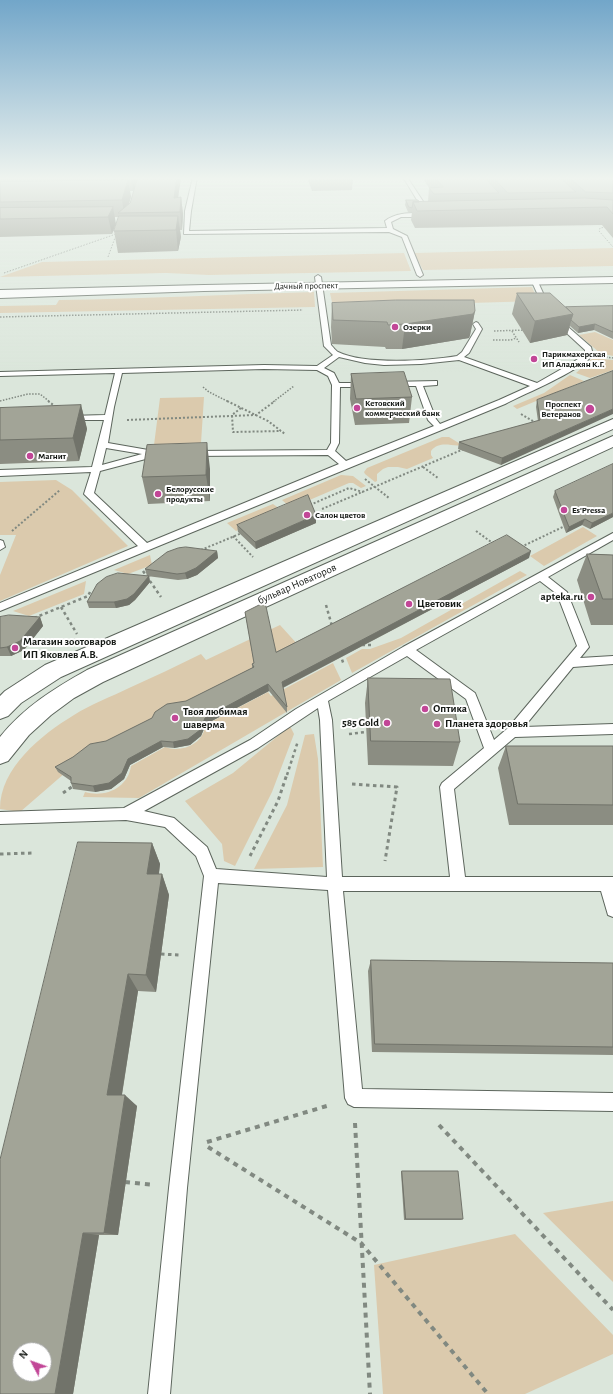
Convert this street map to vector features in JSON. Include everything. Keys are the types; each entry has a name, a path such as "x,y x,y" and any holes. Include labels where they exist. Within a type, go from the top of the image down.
{"main road":[{"name":"Дачный проспект","path":"0,294 319,281 420,275 612,279"},
{"name":"Дачный проспект","path":"0,283 319,281 535,282 612,279"},
{"name":"бульвар Новаторов","path":"0,710 13,697 53,671 613,422"},
{"name":"бульвар Новаторов","path":"0,754 14,735 38,711 64,693 95,676 613,441"}],"lane":[{"path":"406,242 420,275"},
{"path":"319,281 328,346 331,350 339,354 358,360 380,363 448,360 459,358 536,385"},
{"path":"0,607 146,548 345,464 502,402 575,365 589,355 588,349 550,314 535,282"},
{"path":"459,358 464,353 479,329 476,324"},
{"path":"319,368 339,354"},
{"path":"0,374 264,367 319,368 331,375 336,385 335,443 330,452"},
{"path":"119,372 103,446 89,494 146,548"},
{"path":"419,384 432,420 439,427"},
{"path":"336,385 434,384"},
{"path":"62,418 108,419"},
{"path":"0,473 96,469 158,454 103,446"},
{"path":"186,454 330,452 345,464"},
{"path":"126,814 254,744 300,712 351,684 407,650 613,536"},
{"path":"458,883 447,787 512,732 583,647 562,592 541,576"},
{"path":"407,650 471,696 491,749"},
{"path":"570,663 613,660"},
{"path":"322,699 326,720 335,884 354,1098 613,1102"},
{"path":"512,732 613,729"},
{"path":"0,818 126,814 169,822 202,852 211,876 178,1188 159,1394"},
{"path":"211,876 335,884 609,884 613,910"}],"path":[{"path":"0,274 93,242"},
{"path":"108,257 113,242"},
{"path":"0,317 323,310"},
{"path":"476,332 566,329"},
{"path":"512,331 519,342"},
{"path":"511,340 516,338"},
{"path":"108,419 164,419 256,415 319,368"},
{"path":"187,369 189,377 209,392 268,421 306,453"},
{"path":"0,401 28,394 40,394 61,411 62,418"},
{"path":"502,402 542,426"},
{"path":"242,408 236,411 232,416 233,432 281,431"},
{"path":"322,509 466,448"},
{"path":"345,464 390,499"},
{"path":"422,467 443,482"},
{"path":"10,532 62,489"},
{"path":"215,519 254,558"},
{"path":"517,551 523,546 572,522"},
{"path":"476,531 499,548"},
{"path":"143,571 162,598"},
{"path":"326,605 333,631"},
{"path":"61,607 77,634"},
{"path":"357,645 371,646 378,642"},
{"path":"338,651 351,684"},
{"path":"240,878 278,801 298,742 300,712"},
{"path":"58,796 77,783"},
{"path":"329,783 397,786 381,883"},
{"path":"0,854 33,852"},
{"path":"370,1394 361,1243 354,1098 202,1143 361,1243 488,1394"},
{"path":"416,1100 613,1310"}],"shaded area":[{"path":"613,248 613,266 423,270 414,253"},
{"path":"404,253 411,271 209,275 166,273 0,277 42,262"},
{"path":"532,287 538,301 333,307 330,293"},
{"path":"314,292 315,307 0,313 0,306 56,305 59,300"},
{"path":"595,332 613,340 613,356 600,353 579,335"},
{"path":"593,358 613,360 613,370 590,378 576,373"},
{"path":"570,375 584,381 517,409 513,406 544,393"},
{"path":"204,397 201,443 154,445 160,398"},
{"path":"442,437 449,437 462,445 438,446 431,451 433,458 407,469 388,467 383,469 377,474 377,481 375,482 364,472 367,468"},
{"path":"341,475 353,476 366,486 361,488 353,483 349,483 291,508 282,500"},
{"path":"56,480 72,490 128,546 0,601 0,575 16,535 0,535 0,482"},
{"path":"273,504 283,511 236,531 227,523"},
{"path":"583,527 597,536 544,566 530,556"},
{"path":"150,555 152,565 128,574 114,570"},
{"path":"520,571 527,575 352,673 346,658 362,649 370,649 401,638"},
{"path":"86,581 84,594 29,616 13,611"},
{"path":"280,625 299,646 65,773 20,812 0,809 2,794 7,780 15,767 36,743 61,723 87,707 201,654 206,660"},
{"path":"333,663 341,680 139,798 83,797 85,792 100,794 114,790 125,780 129,774 131,766 165,747 177,749 190,746 200,738 204,732 205,725 268,692 271,696"},
{"path":"290,726 294,734 272,792 235,866 224,861 222,844 185,801 233,773"},
{"path":"314,734 318,759 323,867 254,869 287,805 305,735"},
{"path":"613,1201 613,1282 543,1213"},
{"path":"515,1234 613,1335 613,1354 525,1394 383,1394 374,1265"}],"building":[{"path":"517,293 550,293 573,314 535,321"},
{"path":"396,300 474,300 475,311 473,314 405,324 388,325 387,322 333,320 332,303"},
{"path":"613,306 613,332 595,324 579,327 571,320 573,314 566,307"},
{"path":"613,371 613,409 502,458 459,442 540,420 537,400"},
{"path":"404,372 412,397 356,399 351,374"},
{"path":"81,405 73,438 0,440 0,408"},
{"path":"207,443 206,475 142,477 147,445"},
{"path":"613,464 613,513 592,523 585,519 569,527 555,491"},
{"path":"308,495 316,515 255,542 237,525"},
{"path":"507,535 531,551 282,682 287,707 268,684 205,718 200,730 188,739 173,742 161,741 128,759 122,773 109,783 93,786 71,783 71,777 55,767 73,757 90,744 106,741 152,718 155,712 167,704 186,701 254,667 252,664 254,663 245,612 265,602 276,652"},
{"path":"186,547 217,551 196,568 185,573 177,574 145,569 167,552"},
{"path":"587,554 613,555 613,599 603,599"},
{"path":"118,573 149,576 134,594 127,599 114,602 87,602 97,584 106,577"},
{"path":"9,615 40,617 20,641 7,647 0,648 0,617"},
{"path":"368,678 450,679 460,742 371,741"},
{"path":"506,746 613,746 613,805 518,804"},
{"path":"78,842 152,843 147,874 162,874 146,975 128,974 107,1095 125,1095 104,1233 83,1233 55,1394 0,1394 0,1160"},
{"path":"371,960 613,963 613,1047 375,1044"},
{"path":"402,1171 458,1171 463,1219 406,1219"}],"place":[{"name":"Озерки","path":"395,327"},
{"name":"Парикмахерская ИП Аладжян К.Г.","path":"534,359"},
{"name":"Кетовский коммерческий банк","path":"357,408"},
{"name":"Проспект Ветеранов","path":"590,409"},
{"name":"Магнит","path":"30,456"},
{"name":"Белорусские продукты","path":"158,494"},
{"name":"Es'Pressa","path":"564,510"},
{"name":"Салон цветов","path":"307,515"},
{"name":"apteka.ru","path":"591,597"},
{"name":"Цветовик","path":"409,604"},
{"name":"Магазин зоотоваров ИП Яковлев А.В.","path":"15,648"},
{"name":"Оптика","path":"425,709"},
{"name":"Твоя любимая шаверма","path":"175,718"},
{"name":"585 Gold","path":"387,723"},
{"name":"Планета здоровья","path":"437,724"}]}
